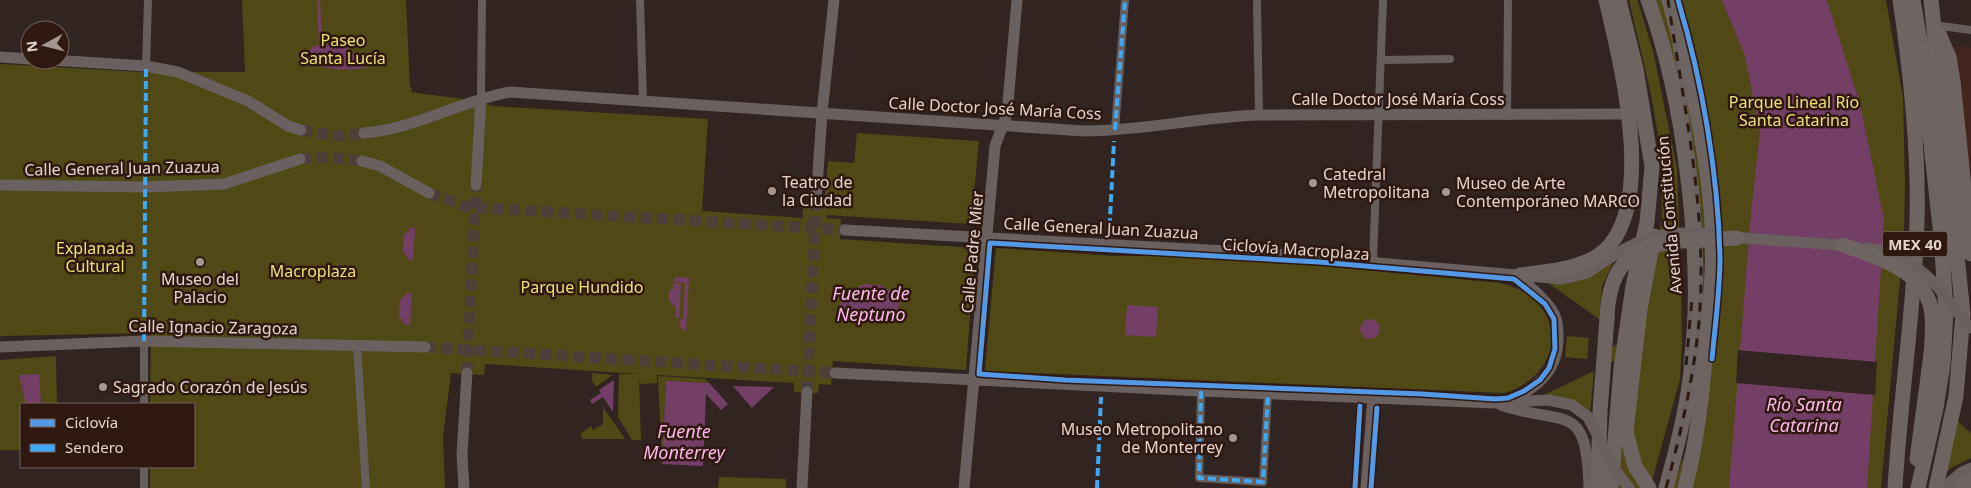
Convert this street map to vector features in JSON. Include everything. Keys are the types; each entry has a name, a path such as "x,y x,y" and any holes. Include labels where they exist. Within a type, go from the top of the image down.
{"highway":[{"path":"1517,274 1582,263 1595,258 1611,243 1623,218 1630,188 1632,165 1629,114 1621,65 1606,0"},
{"name":"Avenida Constitución","path":"1611,488 1622,359 1647,222 1652,167 1636,69 1619,0"},
{"name":"Avenida Constitución","path":"1648,0 1665,57 1681,138 1695,282 1694,345 1688,395 1666,488"},
{"path":"1669,0 1682,46 1699,130 1712,225 1711,302 1700,414 1685,488"},
{"name":"MEX 40","path":"1895,488 1912,295 1917,184 1915,127 1900,0"},
{"path":"1912,0 1920,41 1941,237 1946,311 1943,364 1918,488"},
{"name":"MEX 40","path":"1931,0 1963,314 1956,396 1936,488"},
{"path":"1935,27 1949,57 1967,175 1971,254"},
{"path":"1649,488 1635,466 1627,442 1627,417 1640,309 1656,226 1652,167"},
{"path":"1598,488 1600,411 1609,293 1616,273 1636,253 1658,244 1684,240 1737,238"},
{"path":"1843,245 1894,266 1915,280 1923,289 1931,310 1931,354 1913,488"},
{"path":"1960,488 1971,480"}],"street":[{"path":"146,66 148,0"},
{"path":"476,185 482,0"},
{"path":"640,0 643,101"},
{"path":"816,203 822,113 834,0"},
{"name":"Calle Padre Mier","path":"964,488 995,146 1007,114 1017,0"},
{"path":"1115,130 1125,0"},
{"path":"1256,0 1259,115"},
{"path":"1374,261 1383,0"},
{"path":"1507,116 1508,0"},
{"path":"1935,27 1971,30"},
{"path":"0,57 20,58"},
{"path":"1380,60 1450,58"},
{"path":"70,61 146,66 178,72 248,101 288,126 301,130"},
{"name":"Calle Doctor José María Coss","path":"364,134 397,128 480,99 510,92 1002,127 1084,131 1115,130 1212,117 1259,115 1507,116 1629,114"},
{"name":"Calle General Juan Zuazua","path":"0,185 158,187 224,184 300,159"},
{"path":"362,161 380,166 429,194"},
{"name":"Calle General Juan Zuazua","path":"845,230 986,239 1206,249 1374,261 1563,279 1587,273 1629,245 1653,235 1691,232 1737,238 1843,245 1891,254 1916,266 1936,284 1962,320 1971,328"},
{"path":"1507,402 1531,390 1543,380 1554,365 1558,346 1558,328 1553,312 1517,274"},
{"path":"144,341 144,403"},
{"name":"Calle Ignacio Zaragoza","path":"0,347 144,341 425,347"},
{"path":"357,345 366,488"},
{"path":"835,372 1202,392 1494,403 1556,401 1572,405 1588,417 1616,471 1629,488"},
{"path":"464,488 462,456 466,373"},
{"path":"802,488 807,392"},
{"path":"1202,392 1198,478 1263,482 1268,394"},
{"path":"1366,488 1373,397"},
{"path":"1494,403 1558,417 1575,426 1581,433 1587,450 1589,488"},
{"path":"144,468 144,488"},
{"path":"1943,488 1962,472 1971,468"}],"shaded area":[{"path":"1953,46 1971,47 1971,168 1966,163"}],"green space":[{"name":"Macroplaza","path":"242,0 406,0 411,92 463,99 493,106 708,119 702,211 803,218 803,206 824,207 828,161 854,163 857,133 979,141 971,224 827,215 827,218 841,219 840,239 975,248 966,370 833,361 831,385 819,384 818,393 794,392 794,383 657,375 657,383 640,384 639,380 641,440 632,440 618,417 619,374 640,374 485,364 484,375 451,373 443,437 445,488 150,488 150,468 195,468 195,403 150,403 151,333 0,336 0,64 20,65 20,70 70,70 70,68 141,72 245,72"},
{"path":"1629,0 1637,0 1653,51 1677,168 1682,342 1680,379 1650,488 1615,488 1634,382 1630,359 1607,362 1599,354 1616,345 1620,352 1652,265 1662,220 1661,153 1651,94"},
{"name":"Río Santa Catarina","path":"1655,0 1886,0 1903,98 1905,184 1904,235 1881,488 1672,488 1697,421 1707,290 1701,209 1680,91"},
{"path":"996,248 1114,256 1216,256 1500,283 1522,291 1538,303 1548,319 1552,335 1549,352 1541,369 1526,383 1505,393 985,371"},
{"path":"1615,259 1602,286 1599,319 1548,283 1567,282 1584,278 1600,271"},
{"path":"1567,336 1589,338 1587,359 1565,357"},
{"path":"56,356 57,403 20,403 20,450 0,450 0,360"},
{"path":"1594,371 1590,413 1570,399 1544,395"},
{"path":"592,373 612,375 596,387 592,380"},
{"path":"658,376 705,379 709,383 666,381 662,464"},
{"path":"603,407 625,439 583,439 580,434 591,426 593,430 603,424"},
{"path":"1955,419 1971,433 1971,458 1951,468 1942,477"},
{"path":"719,477 786,479 786,488 718,488"}],"water":[{"path":"317,0 320,0 322,45 344,44 366,68 332,69 315,65 299,58 314,46 319,45"},
{"name":"Río Santa Catarina","path":"1722,0 1827,0 1860,104 1884,220 1867,488 1729,488 1751,214 1760,131 1745,56"},
{"path":"411,228 415,228 413,260 409,260 403,251 404,235"},
{"path":"675,277 689,278 686,333 680,326 680,319 683,319 685,283 674,282"},
{"path":"673,283 681,284 679,318 675,318 676,308 669,300 669,291 673,289"},
{"name":"Fuente de Neptuno","path":"865,284 880,285 897,294 900,303 895,316 887,319 866,321 847,316 842,311 840,303 844,293"},
{"path":"407,293 412,293 410,325 405,325 399,316 400,300"},
{"path":"1127,305 1158,307 1156,337 1125,335"},
{"path":"1370,319 1377,322 1380,329 1377,336 1370,339 1363,336 1360,329 1363,322"},
{"path":"39,374 41,403 26,403 19,375"},
{"path":"614,380 613,412 603,397 592,404 590,400 601,393 599,390"},
{"name":"Fuente Monterrey","path":"666,381 709,383 728,404 721,410 706,394 703,466 662,464"},
{"path":"733,386 774,387 752,408"}],"pier":[{"path":"1738,350 1877,362 1875,395 1736,383"}],"tunnel":[{"path":"301,130 337,136 364,133"},
{"path":"300,159 327,157 362,161"},
{"path":"467,373 476,185"},
{"path":"429,193 467,207 845,230"},
{"path":"807,392 816,203"},
{"path":"425,347 835,373"}],"railway":[{"path":"1666,488 1689,391 1698,332 1701,290 1701,249 1694,165 1668,0"},
{"path":"1686,365 1692,298"}],"marked path":[{"path":"1115,130 1125,0"},
{"path":"144,341 146,66"},
{"path":"1109,238 1114,141"},
{"path":"1201,391 1199,478 1263,482 1268,394"},
{"path":"1097,488 1101,397"}],"cycle path":[{"path":"1678,0 1701,94 1716,193 1720,270 1712,359"},
{"name":"Ciclovía Macroplaza","path":"990,243 1319,262 1514,279 1545,304 1554,319 1555,349 1549,368 1540,380 1524,391 1508,398 1495,399 1422,394 1065,380 979,374 990,243"},
{"path":"1355,488 1360,406"},
{"path":"1371,488 1377,408"}],"place":[{"name":"Catedral Metropolitana","path":"1313,183"},
{"name":"Teatro de la Ciudad","path":"772,191"},
{"name":"Museo de Arte Contemporáneo MARCO","path":"1446,192"},
{"name":"Museo del Palacio","path":"200,262"},
{"name":"Sagrado Corazón de Jesús","path":"103,387"},
{"name":"Museo Metropolitano de Monterrey","path":"1233,438"}],"park label":[{"name":"Paseo Santa Lucía","path":"343,49"},
{"name":"Parque Lineal Río Santa Catarina","path":"1794,111"},
{"name":"Explanada Cultural","path":"95,257"},
{"name":"Parque Hundido","path":"582,287"}]}
